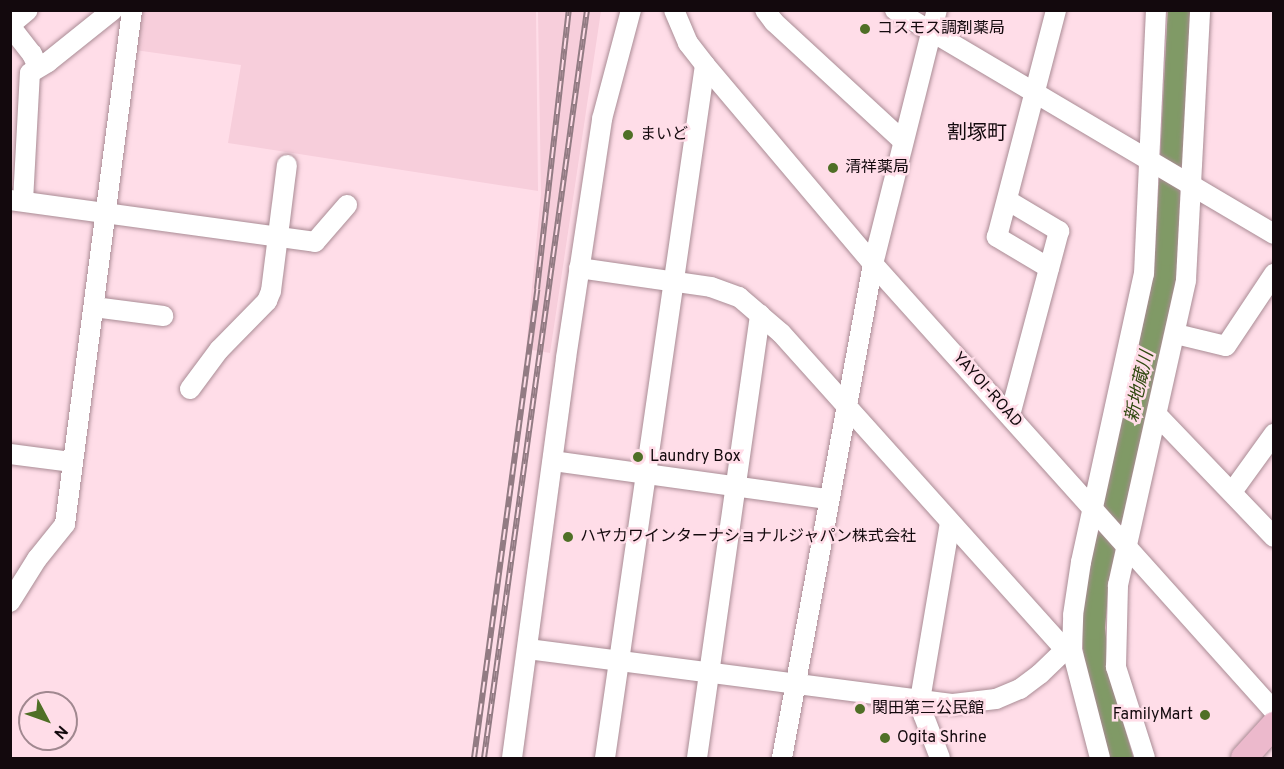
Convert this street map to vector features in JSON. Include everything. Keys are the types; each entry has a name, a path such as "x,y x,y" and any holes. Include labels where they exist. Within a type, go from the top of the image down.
{"main road":[{"path":"1244,759 1274,725"}],"street":[{"path":"28,10 10,26 32,54 38,66"},
{"path":"113,10 48,62 38,66 30,73 17,200 315,242 347,205"},
{"path":"10,602 37,559 65,524 132,10"},
{"path":"512,759 579,268 602,119 631,10"},
{"name":"YAYOI-ROAD","path":"674,10 688,43 705,65 873,264 1274,711"},
{"path":"765,10 774,22 903,141"},
{"path":"895,10 1274,234"},
{"path":"782,759 873,264 937,10"},
{"path":"1049,268 997,237 1056,10"},
{"path":"1100,759 1069,650 1073,615 1144,274 1154,163 1156,10"},
{"path":"1145,759 1116,667 1118,585 1125,545 1176,334 1186,280 1187,183 1200,10"},
{"path":"605,759 705,65"},
{"path":"190,389 219,351 267,301 271,291 287,165"},
{"path":"1007,200 1059,231 1010,416"},
{"path":"579,268 711,287 739,297 781,333 950,523 1069,650"},
{"path":"1176,334 1226,346 1274,274"},
{"path":"94,307 163,316"},
{"path":"697,759 760,314"},
{"path":"1157,415 1274,537"},
{"path":"1232,492 1274,434"},
{"path":"10,454 72,462"},
{"path":"553,461 828,499"},
{"path":"940,759 920,700 950,523"},
{"path":"528,649 953,704 996,699 1020,689 1069,650"}],"shaded area":[{"path":"139,11 536,11 538,191 228,143 241,65 135,50"},
{"path":"538,11 601,11 550,353 526,349 541,194"}],"waterway":[{"name":"新地蔵川","path":"1121,758 1098,678 1093,628 1097,582 1163,288 1167,254 1180,10"}],"railway":[{"path":"474,758 537,289 569,10"},
{"path":"484,758 587,10"}],"place":[{"name":"コスモス調剤薬局","path":"865,29"},
{"name":"まいど","path":"628,135"},
{"name":"清祥薬局","path":"833,168"},
{"name":"Laundry Box","path":"638,457"},
{"name":"ハヤカワインターナショナルジャパン株式会社","path":"568,537"},
{"name":"関田第三公民館","path":"860,709"},
{"name":"FamilyMart","path":"1205,715"},
{"name":"Ogita Shrine","path":"885,738"}],"district":[{"name":"割塚町","path":"977,134"}]}
